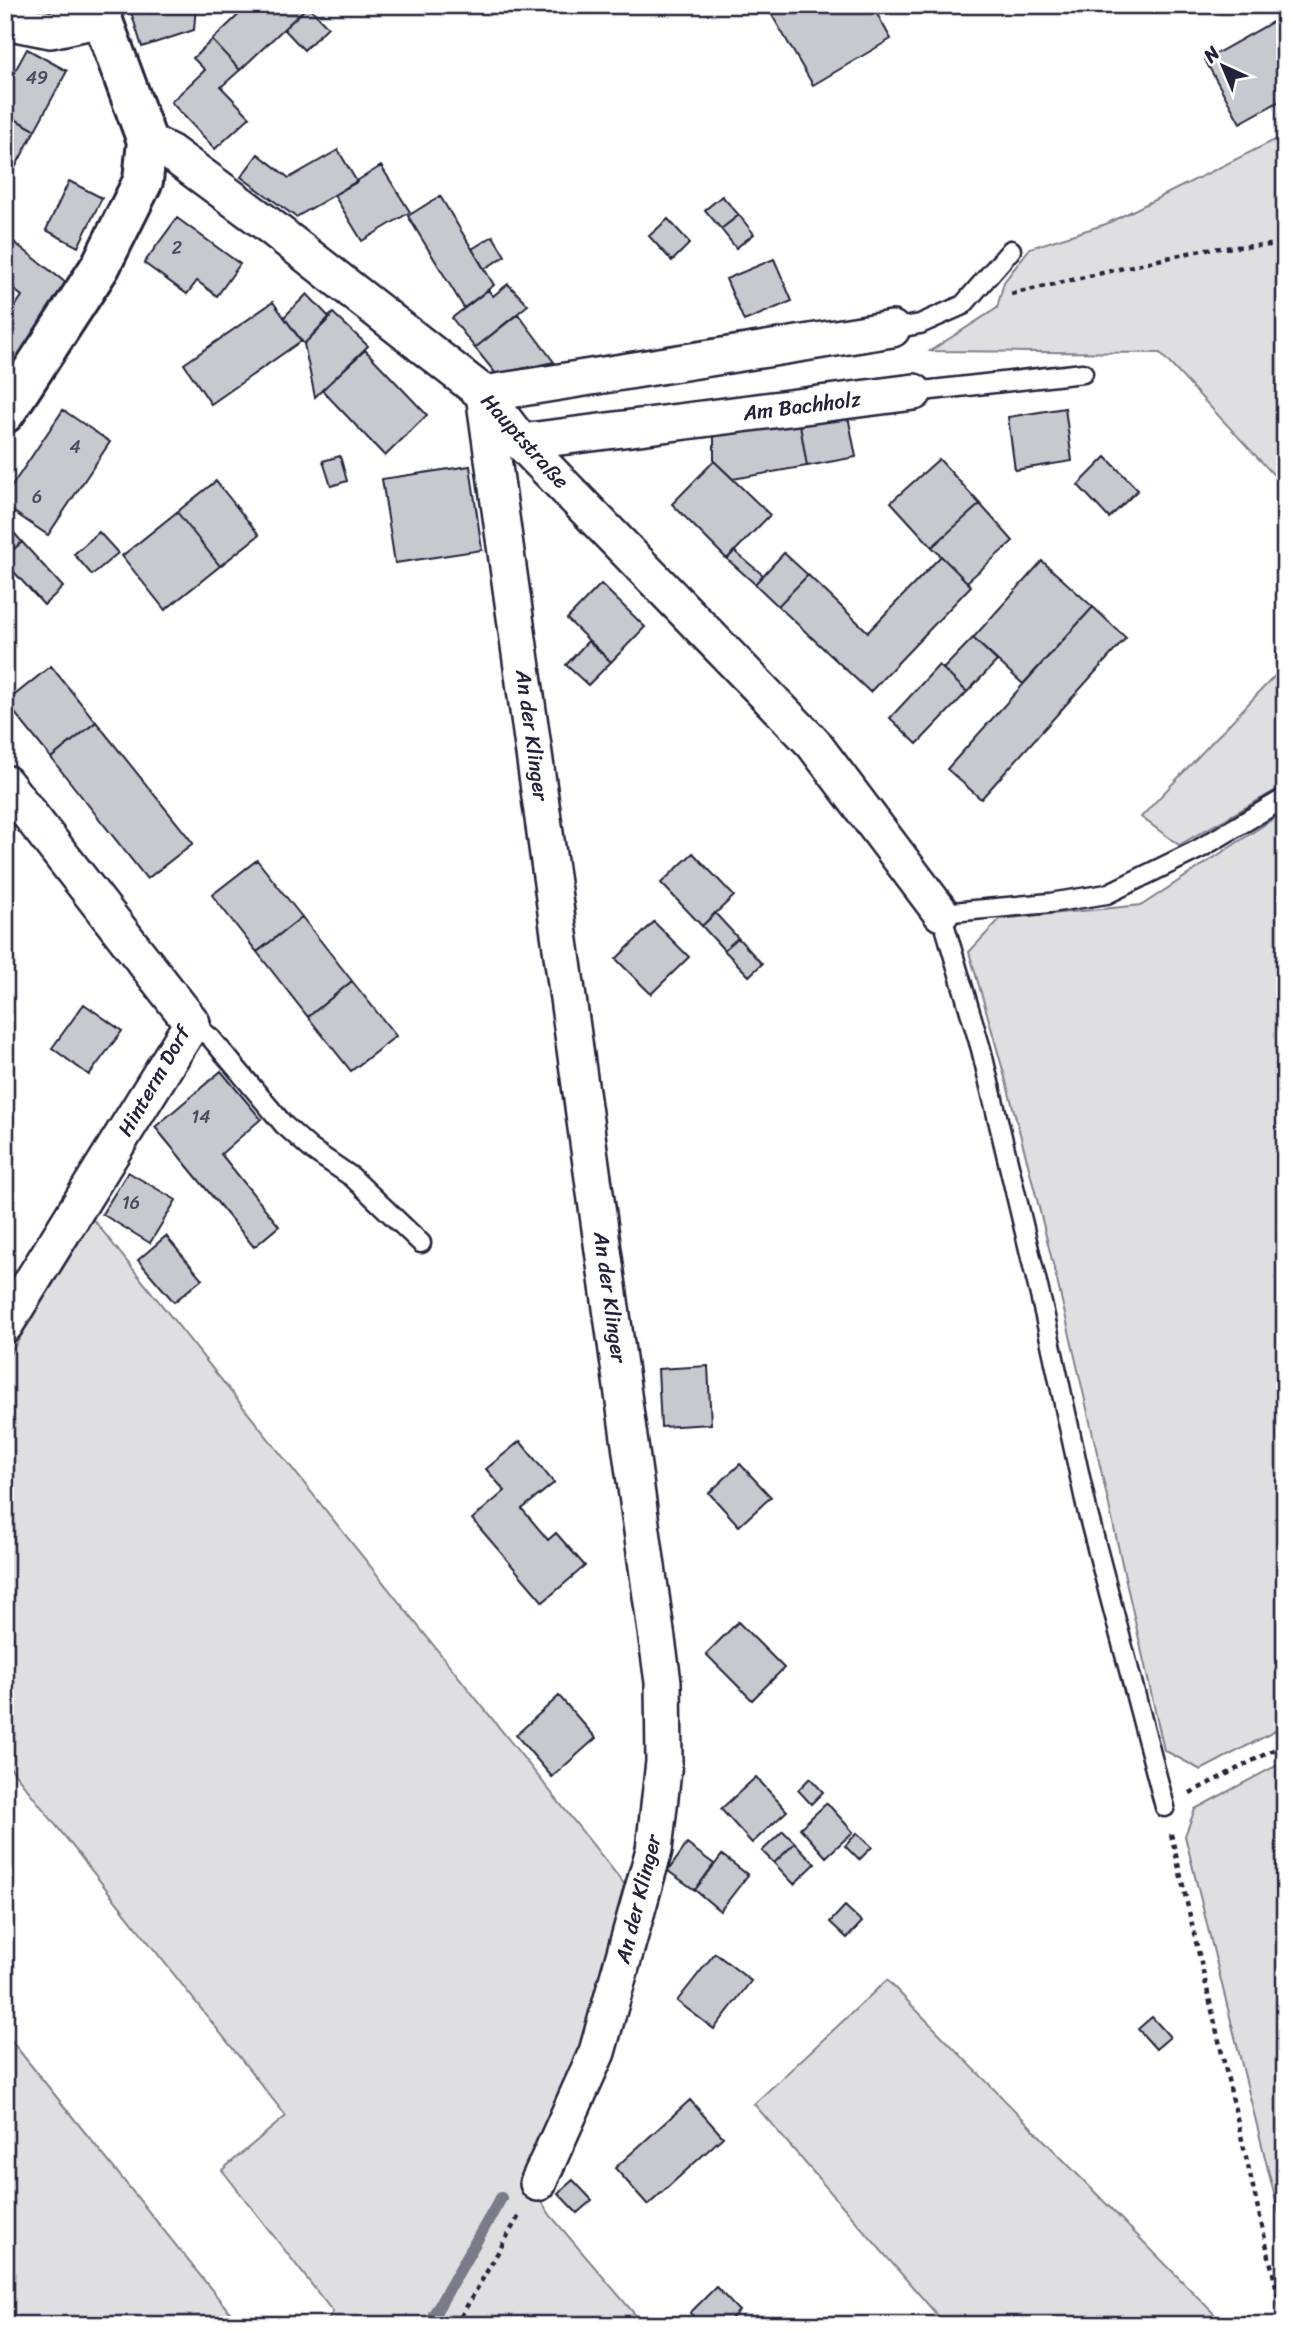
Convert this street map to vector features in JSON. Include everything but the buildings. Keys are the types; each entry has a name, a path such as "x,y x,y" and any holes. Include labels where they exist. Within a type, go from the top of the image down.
{"street":[{"path":"5,21 51,30 100,12 147,141 143,181 100,267 5,412"},
{"name":"Hauptstraße","path":"147,141 171,153 266,223 484,394 521,442 813,743 941,912"},
{"path":"484,394 892,329"},
{"name":"Am Bachholz","path":"521,442 914,392"},
{"name":"An der Klinger","path":"484,394 663,1682 664,1762 654,1850 597,2052 538,2183"},
{"name":"Hinterm Dorf","path":"5,783 192,1023 5,1325"}],"lane":[{"path":"892,329 920,324 964,305 1011,250"},
{"name":"Am Bachholz","path":"914,392 1083,373"},
{"path":"1165,1807 1088,1514 1044,1312 981,1048 941,912 1050,903 1107,894 1199,849 1285,798"},
{"path":"192,1023 211,1038 284,1125 311,1149 352,1177 421,1243"}],"path":[{"path":"964,305 1206,248 1285,244"},
{"path":"1285,1744 1165,1807 1285,2325"},
{"path":"456,2325 538,2183"}],"shaded area":[{"path":"1285,135 1285,487 1160,353 930,351 997,308 1004,282 1030,248 1106,224"},
{"path":"1285,665 1285,785 1179,845 1141,817"},
{"path":"1285,811 1285,1726 1201,1770 1164,1750 1049,1249 998,1051 969,952 1000,919 1142,905"},
{"path":"93,1219 629,1890 587,2050 528,2181 551,2216 644,2325 324,2325 333,2312 222,2170 286,2116 5,1761 5,1362"},
{"path":"1285,1761 1285,2238 1185,1836 1195,1809"},
{"path":"887,1980 1225,2325 943,2325 754,2104"},
{"path":"5,2033 240,2325 5,2325"}],"waterway":[{"path":"428,2325 501,2198"}]}
